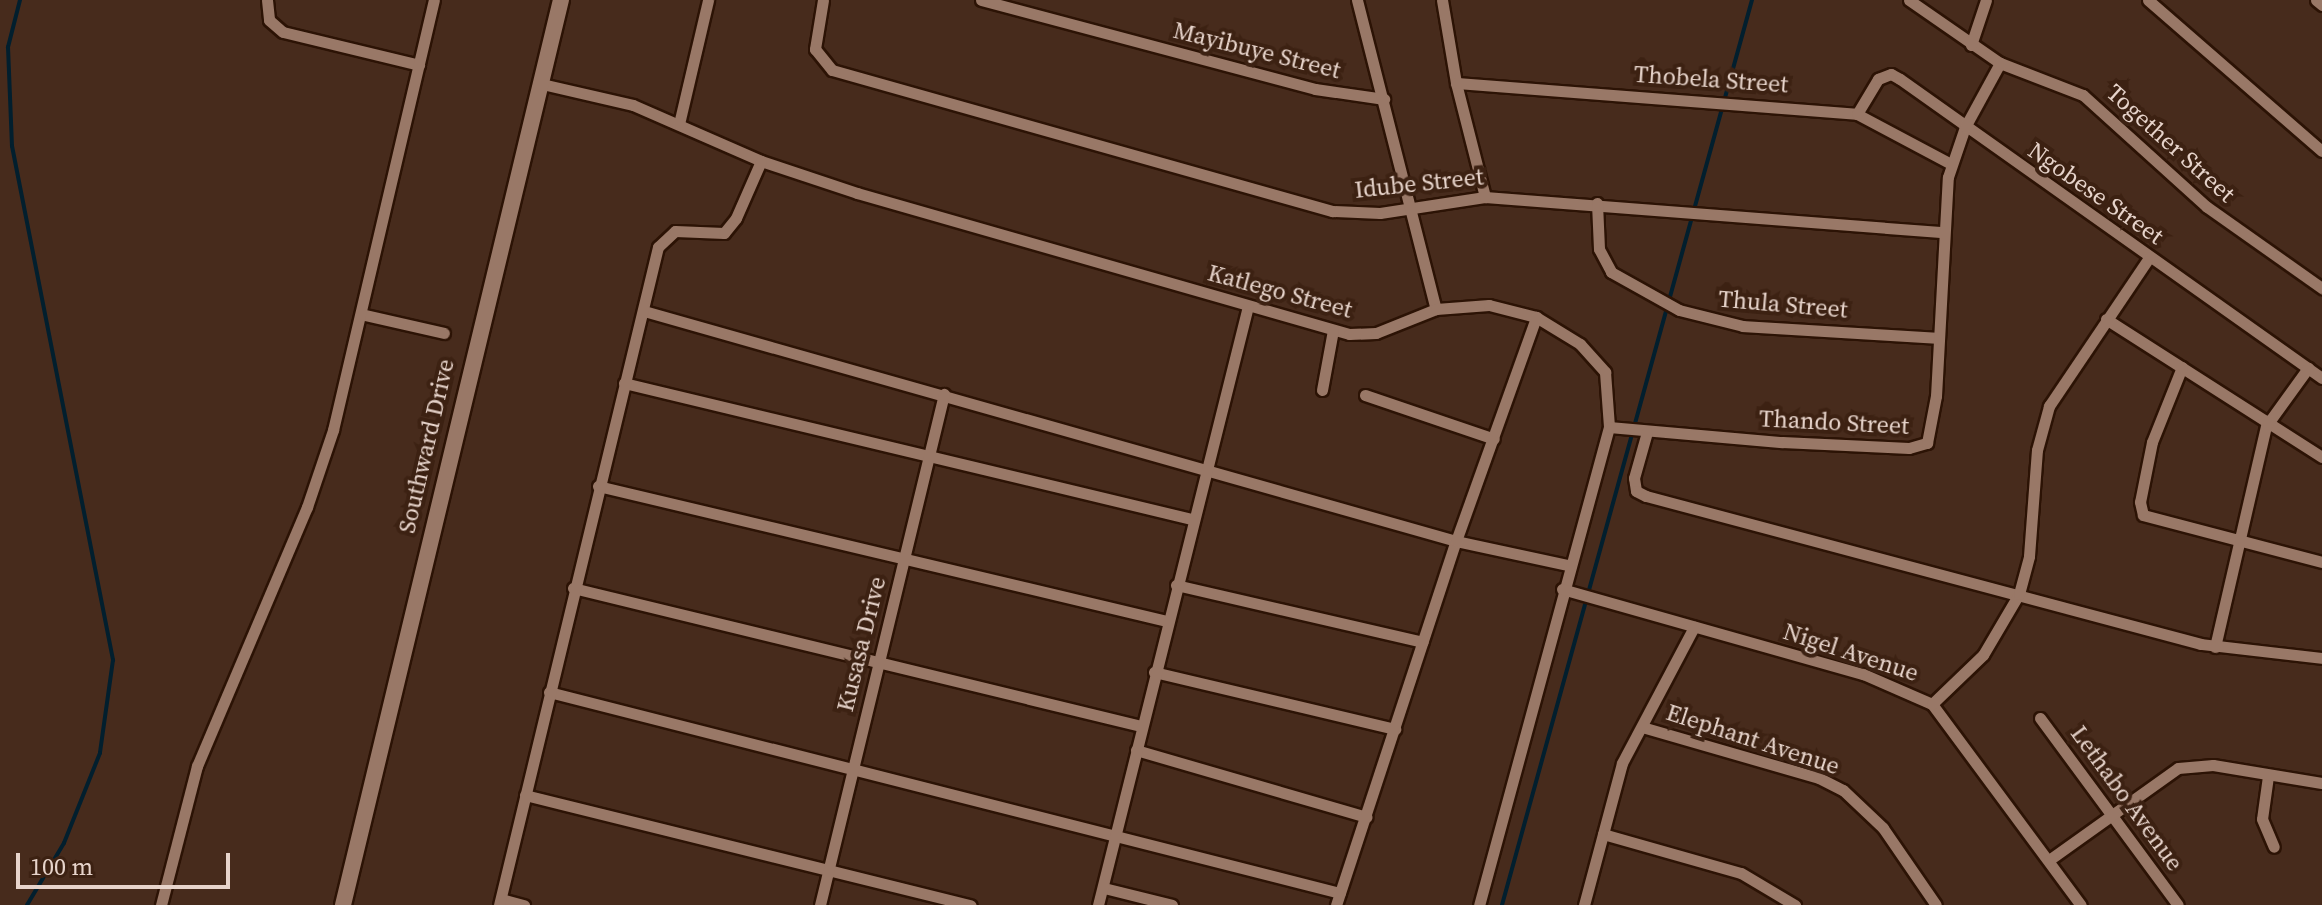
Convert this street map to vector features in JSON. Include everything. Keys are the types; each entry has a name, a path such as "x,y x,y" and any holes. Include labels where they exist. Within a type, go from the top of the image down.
{"main road":[{"name":"Southward Drive","path":"343,905 476,338 561,0"}],"street":[{"path":"267,0 269,20 283,32 419,65"},
{"path":"161,905 197,766 307,507 333,430 434,0"},
{"path":"679,124 708,0"},
{"name":"Idube Street","path":"823,0 815,49 822,63 844,75 1332,211 1356,214 1485,197 1597,203 1944,232"},
{"name":"Mayibuye Street","path":"981,0 1315,89 1384,99"},
{"path":"1357,0 1436,309"},
{"path":"1442,0 1456,83 1485,197"},
{"name":"Together Street","path":"1909,0 2000,63 2096,104 2207,207 2322,288"},
{"path":"1971,45 1986,0"},
{"path":"2148,0 2322,151"},
{"path":"2316,0 2322,5"},
{"path":"1965,127 2000,63"},
{"name":"Ngobese Street","path":"1857,114 1878,79 1891,74 2322,378"},
{"name":"Thobela Street","path":"1456,83 1857,114 1951,164"},
{"name":"Katlego Street","path":"542,84 633,105 761,161 1333,330 1376,333 1436,309 1489,305 1536,317 1571,337 1605,372 1609,427 1568,565 1479,905"},
{"name":"Thando Street","path":"1609,427 1647,432 1921,447 1930,437 1951,164 1965,127"},
{"path":"524,905 500,902 573,588 662,238 675,231 724,233 761,161"},
{"name":"Thula Street","path":"1597,203 1599,249 1611,272 1679,310 1743,326 1939,338"},
{"path":"1932,704 1983,655 2019,594 2029,556 2041,428 2063,383 2149,258"},
{"path":"1098,905 1118,834 1192,519 1248,306"},
{"path":"644,311 1456,541 1568,565"},
{"path":"361,314 444,333"},
{"path":"1336,905 1456,541 1536,317"},
{"path":"2106,319 2322,457"},
{"path":"1322,390 1333,330"},
{"path":"2182,367 2152,442 2140,509 2148,519 2322,562"},
{"path":"2215,647 2268,422 2308,368"},
{"path":"624,383 1192,519"},
{"name":"Kusasa Drive","path":"820,905 944,394"},
{"path":"1365,395 1494,439"},
{"path":"1647,432 1634,478 1636,491 1646,496 2215,647 2322,658"},
{"path":"598,486 1167,621"},
{"path":"1176,585 1422,642"},
{"path":"573,588 1141,726"},
{"name":"Nigel Avenue","path":"1562,589 1892,683 1932,704 2081,905"},
{"path":"1642,727 1694,627"},
{"path":"1154,672 1395,729"},
{"path":"549,692 1118,834 1340,893"},
{"name":"Lethabo Avenue","path":"2040,718 2178,905"},
{"name":"Elephant Avenue","path":"1584,905 1622,763 1642,727 1819,778 1843,790 1883,828 1936,905"},
{"path":"1136,750 1366,817"},
{"path":"2049,860 2113,813 2186,766 2213,765 2322,783"},
{"path":"2268,776 2262,819 2274,847"},
{"path":"525,795 971,905"},
{"path":"1603,834 1741,873 1795,905"},
{"path":"1104,888 1172,905"}],"waterway":[{"path":"20,0 8,47 12,146 113,660 100,753 64,843 27,905"},
{"path":"1502,905 1752,0"}]}
